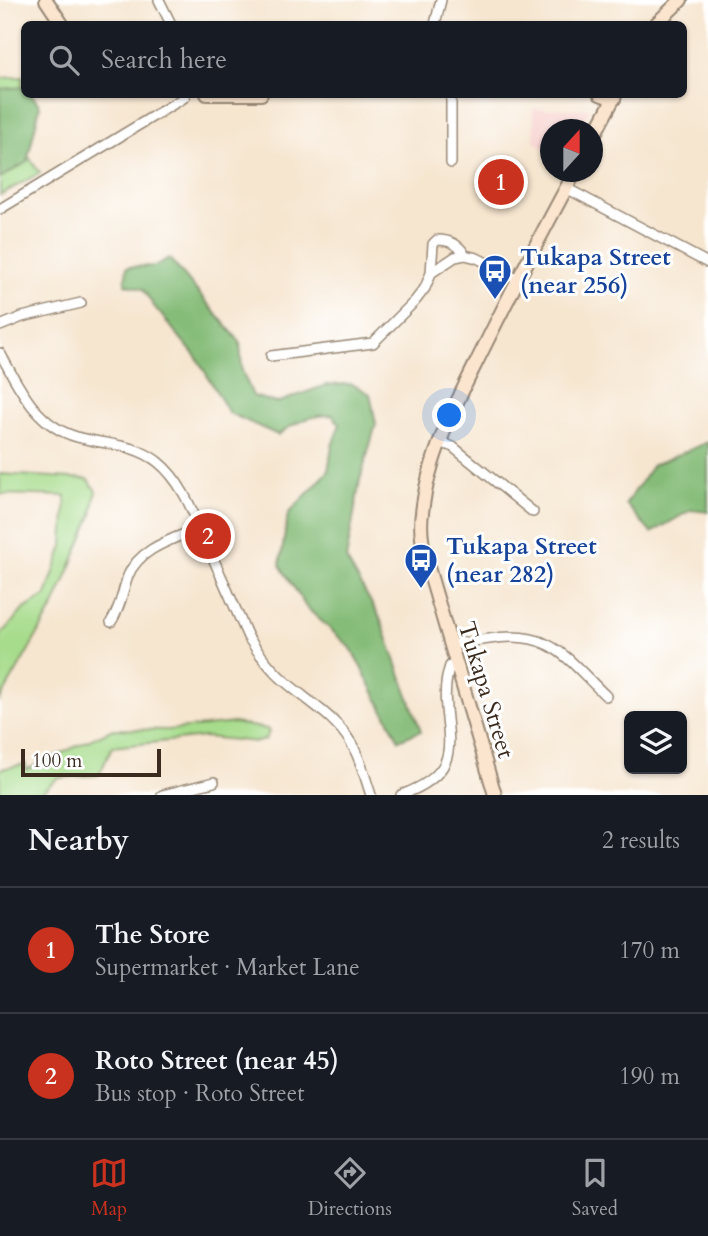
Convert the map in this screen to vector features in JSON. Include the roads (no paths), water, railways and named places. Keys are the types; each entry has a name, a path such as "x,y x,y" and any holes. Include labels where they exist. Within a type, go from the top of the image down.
{"street":[{"path":"46,0 60,21"},
{"path":"159,0 170,21"},
{"path":"436,21 441,0"},
{"path":"659,21 681,0"},
{"path":"0,209 183,98"},
{"path":"450,163 451,98"},
{"path":"603,120 614,98"},
{"name":"Tukapa Street","path":"495,795 429,571 421,530 425,487 440,442 466,384 569,182"},
{"path":"566,188 708,263"},
{"path":"271,356 373,343 425,288 431,273 433,244 438,240 451,241 461,248 465,255"},
{"path":"431,273 447,261 465,255 477,257 518,279"},
{"path":"0,326 22,317 81,303"},
{"path":"0,353 34,411 48,424 77,437 135,449 158,462 178,483 256,649 279,677 325,712 345,734 358,759 371,795"},
{"path":"0,375 10,371"},
{"path":"440,442 453,447 533,512"},
{"path":"111,622 119,610 128,577 136,562 155,548 199,528"},
{"path":"451,646 521,635 541,640 561,653 606,696"},
{"path":"401,795 432,780 446,762 450,739 446,681 450,667 456,665"},
{"path":"163,795 214,782"}],"place":[{"name":"The Store","path":"501,182"},
{"name":"Tukapa Street (near 256)","path":"495,301"},
{"name":"Roto Street (near 45)","path":"208,536"},
{"name":"Tukapa Street (near 282)","path":"421,590"}]}
